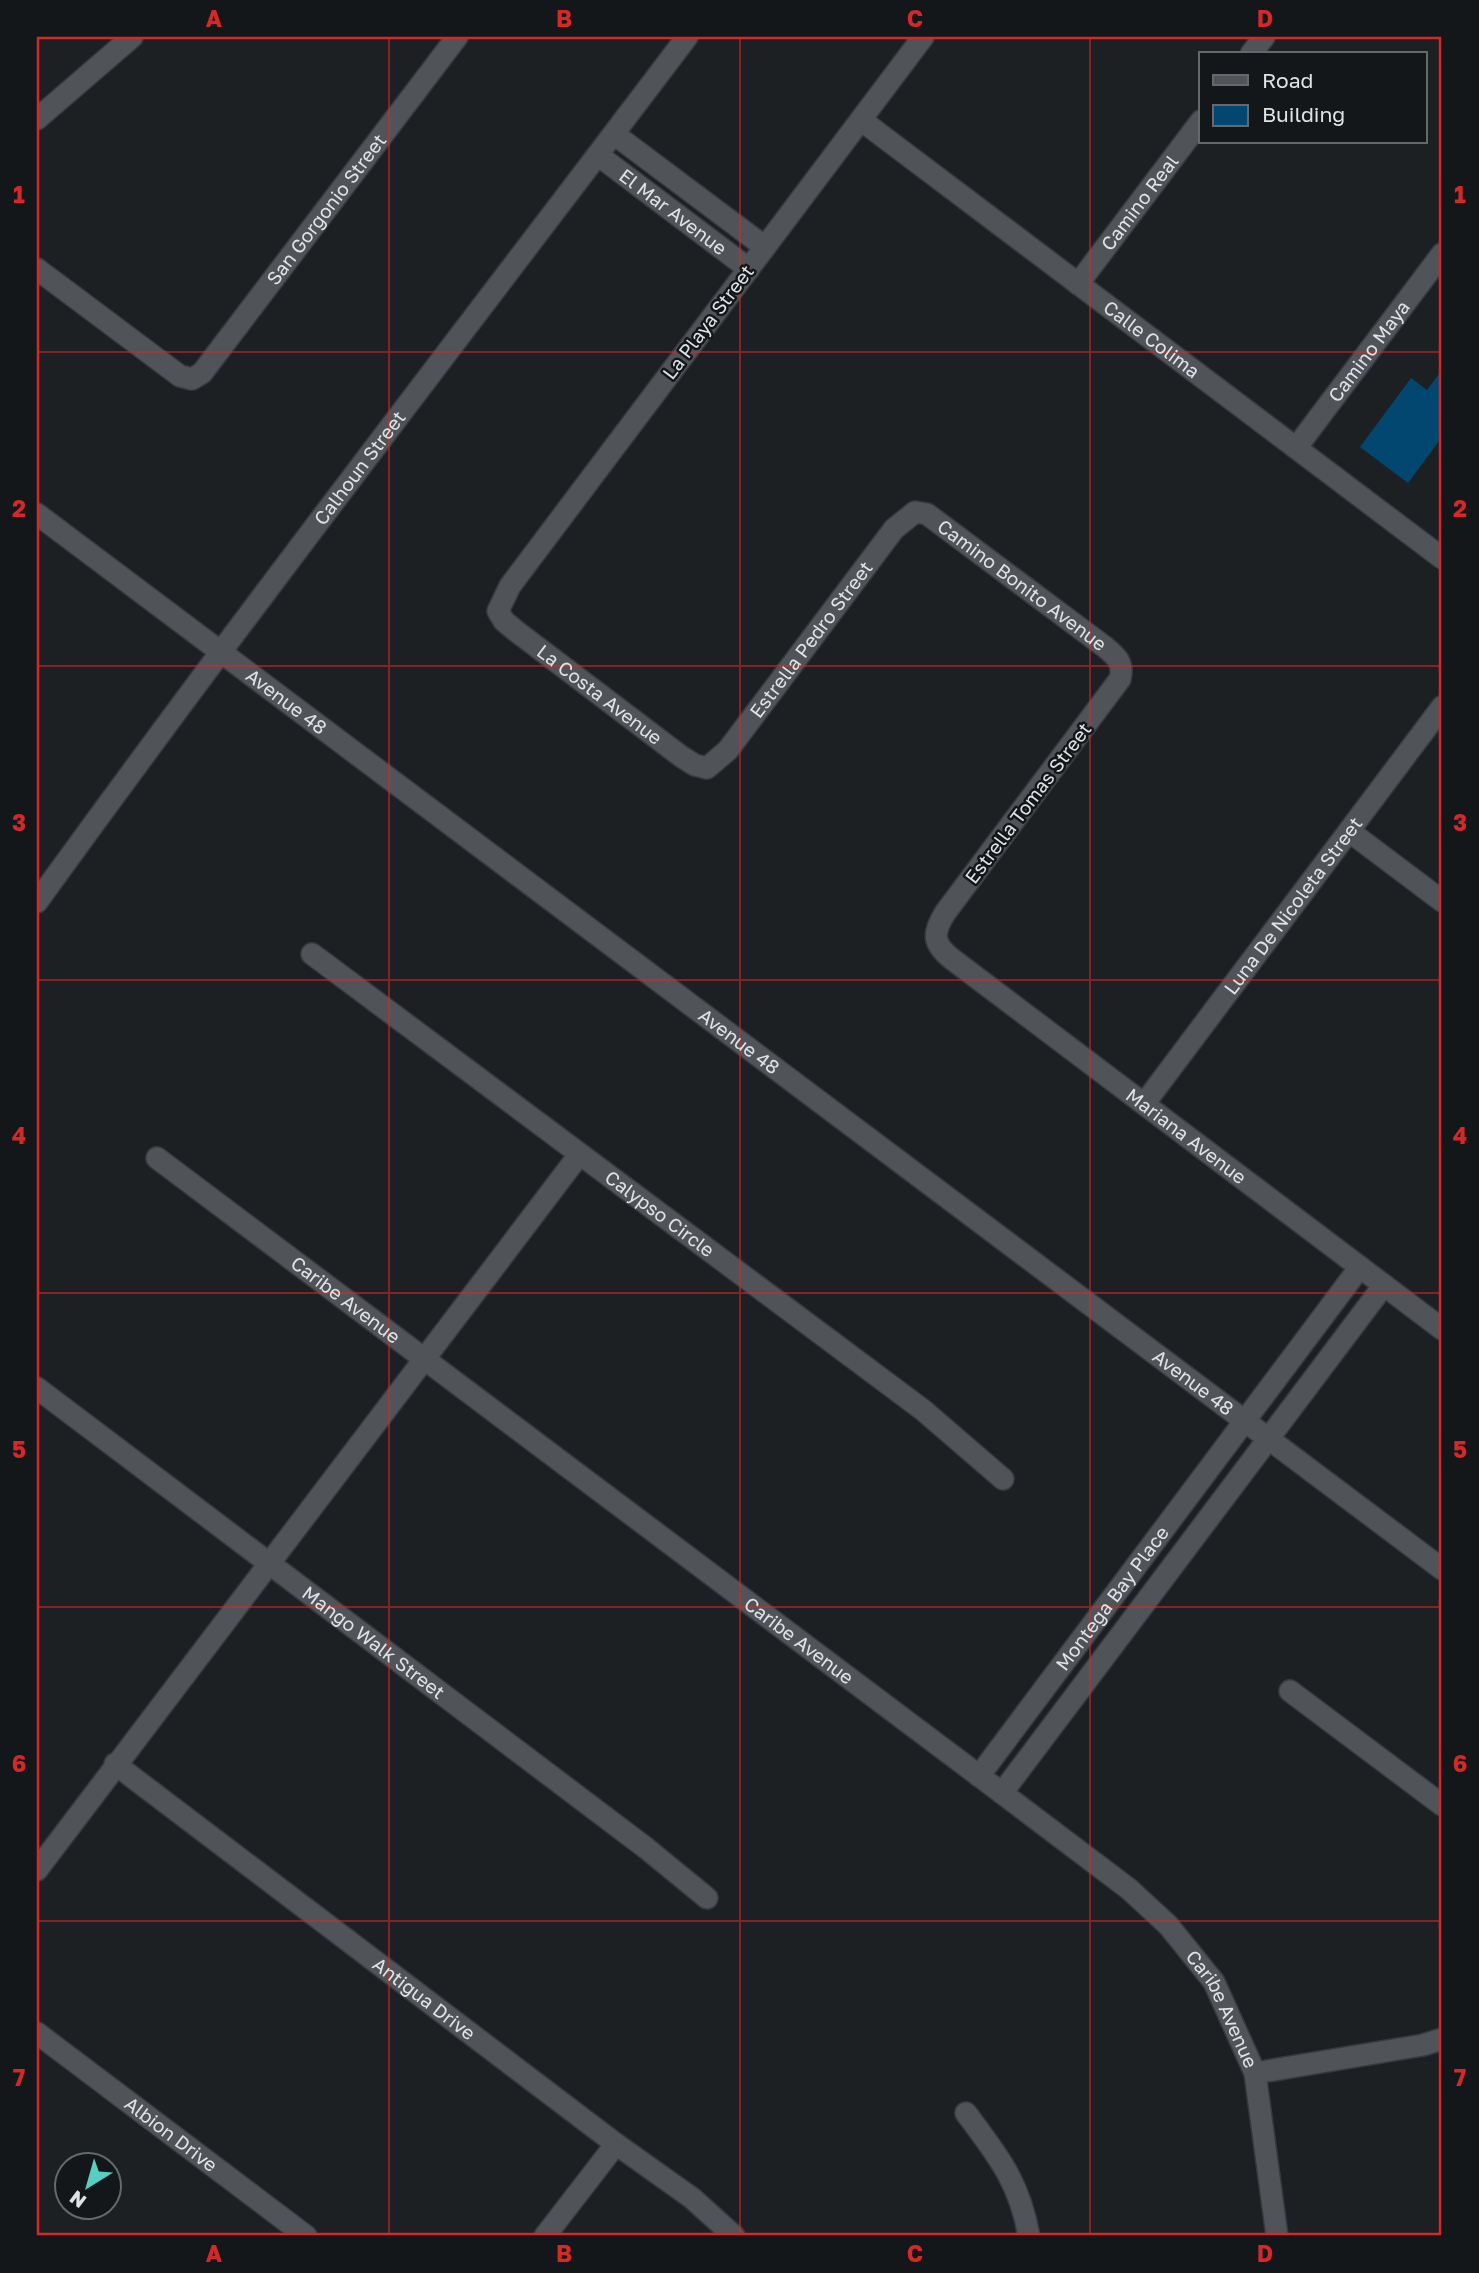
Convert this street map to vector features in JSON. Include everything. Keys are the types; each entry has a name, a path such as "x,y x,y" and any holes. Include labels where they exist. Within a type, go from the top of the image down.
{"street":[{"path":"37,119 132,37"},
{"name":"San Gorgonio Street","path":"37,269 180,376 192,379 213,361 457,37"},
{"name":"Calhoun Street","path":"37,902 221,652 687,37"},
{"name":"La Playa Street","path":"498,611 510,586 923,37"},
{"path":"1253,52 1264,37"},
{"name":"Calle Colima","path":"861,120 1442,558"},
{"name":"Camino Real","path":"1078,284 1199,124"},
{"name":"El Mar Avenue","path":"614,134 765,247"},
{"name":"El Mar Avenue","path":"598,155 749,269"},
{"name":"Camino Maya","path":"1296,448 1442,254"},
{"name":"Camino Bonito Avenue","path":"915,512 927,514 1083,631 1117,657 1123,668"},
{"name":"Estrella Pedro Street","path":"707,768 728,750 894,529 915,512"},
{"name":"Avenue 48","path":"37,514 1442,1569"},
{"name":"La Costa Avenue","path":"498,611 504,621 516,631 649,732 695,765 707,768"},
{"name":"Estrella Tomas Street","path":"934,938 936,927 945,914 1111,693 1120,680 1123,668"},
{"name":"Luna De Nicoleta Street","path":"1144,1104 1442,707"},
{"path":"1349,831 1442,901"},
{"name":"Mariana Avenue","path":"934,938 940,949 952,959 1442,1329"},
{"name":"Calypso Circle","path":"312,954 923,1410 1003,1479"},
{"path":"37,1870 114,1763 425,1360 579,1154"},
{"name":"Caribe Avenue","path":"157,1158 1129,1889 1168,1925 1213,1982 1255,2073 1277,2236"},
{"name":"Montega Bay Place","path":"979,1776 1360,1267"},
{"name":"Montega Bay Place","path":"1002,1793 1384,1285"},
{"name":"Mango Walk Street","path":"37,1388 646,1848 707,1898"},
{"path":"1290,1691 1442,1805"},
{"name":"Antigua Drive","path":"114,1763 616,2144 692,2198 734,2236"},
{"name":"Albion Drive","path":"37,2033 306,2236"},
{"path":"1255,2073 1423,2045 1442,2039"},
{"path":"966,2113 1011,2174 1025,2213 1029,2236"},
{"path":"545,2236 616,2144"}],"building":[{"path":"1442,370 1442,437 1408,483 1360,447 1411,378 1427,390"}]}
